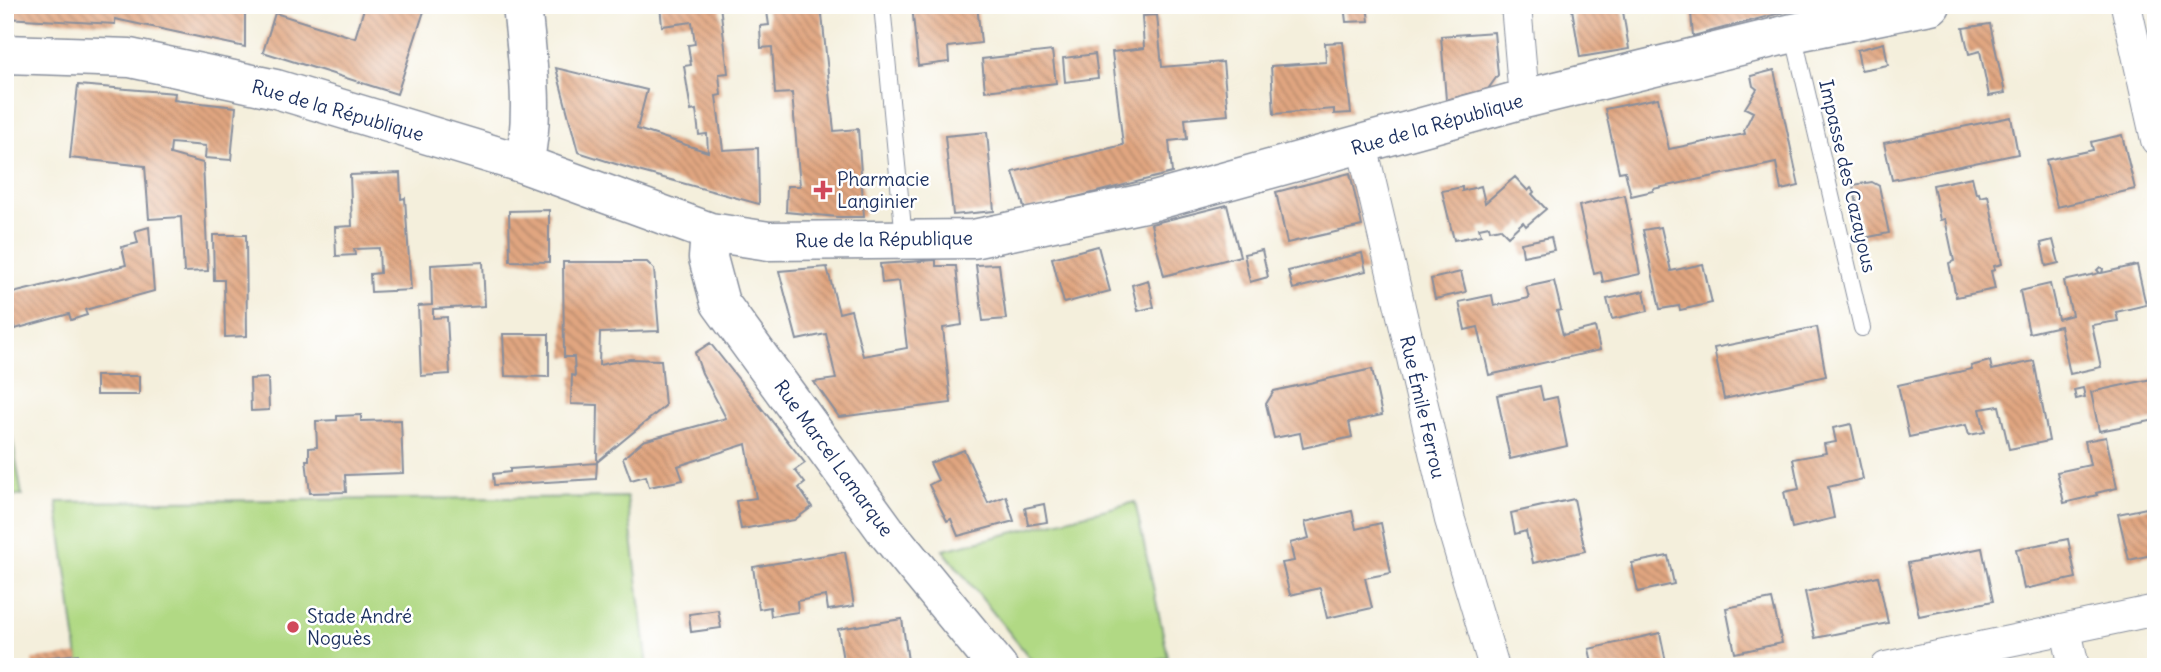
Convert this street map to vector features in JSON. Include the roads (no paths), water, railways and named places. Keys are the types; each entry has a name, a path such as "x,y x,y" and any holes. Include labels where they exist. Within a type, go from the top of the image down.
{"street":[{"path":"522,5 530,106 529,142 524,164"},
{"path":"1516,5 1524,99"},
{"name":"Rue de la République","path":"5,54 130,58 276,89 524,164 710,232 769,242 973,239 1154,201 1524,99 1793,33 1931,5"},
{"path":"2126,5 2156,140"},
{"name":"Rue Émile Ferrou","path":"1363,145 1450,520 1494,667"},
{"name":"Rue Marcel Lamarque","path":"710,232 708,258 720,303 886,531 998,667"},
{"path":"1886,667 2156,610"},
{"path":"2066,630 2074,667"}],"lane":[{"path":"882,5 904,239"},
{"name":"Impasse des Cazayous","path":"1793,33 1862,328"}],"place":[{"name":"Pharmacie Langinier","path":"823,190"},
{"name":"Stade André Noguès","path":"293,627"}]}
